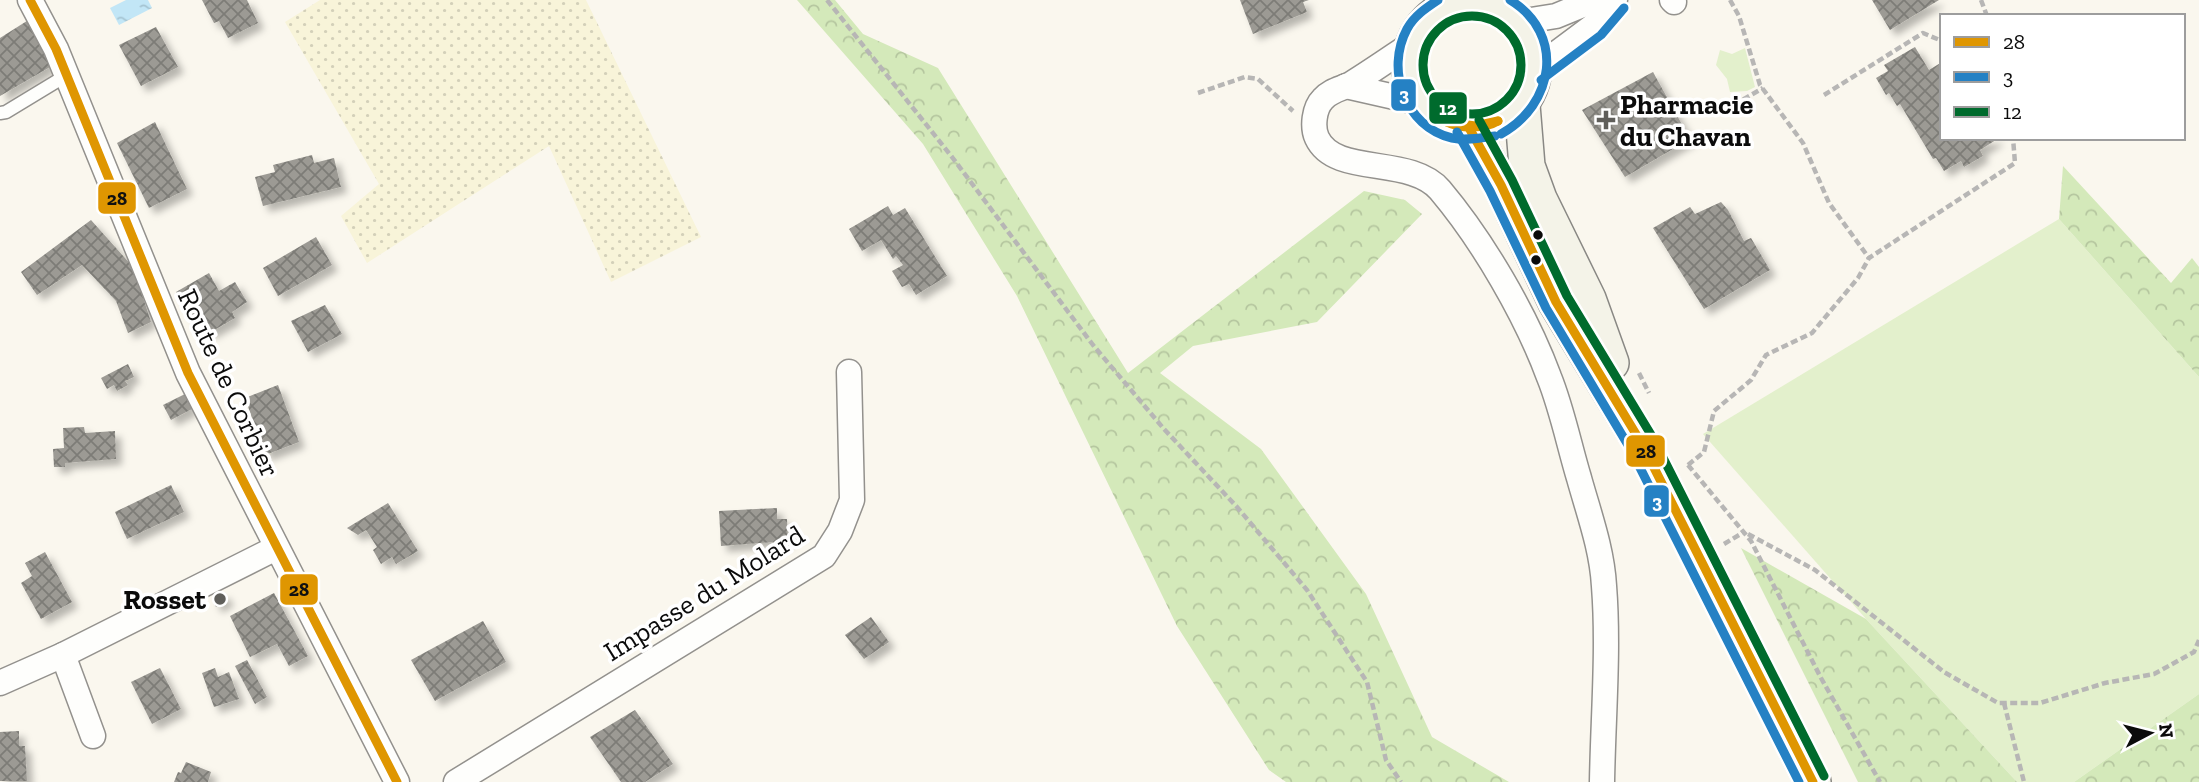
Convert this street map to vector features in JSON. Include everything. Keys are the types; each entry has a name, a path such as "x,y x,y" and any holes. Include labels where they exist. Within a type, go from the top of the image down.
{"main road":[{"path":"1465,1 1486,4 1504,11 1519,22 1530,41 1535,61 1533,80 1522,105 1512,114 1494,124 1452,125 1433,115 1421,103 1410,79 1409,61 1417,23 1465,1"},
{"path":"1522,105 1527,166 1539,199 1587,299 1642,444"},
{"path":"1468,126 1496,175 1556,302 1642,444 1813,782"}],"street":[{"name":"Route de Corbier","path":"30,0 67,75 156,300 188,373 397,782"},
{"path":"1519,22 1556,16 1595,0"},
{"path":"1534,69 1592,26 1615,0"},
{"path":"1417,23 1346,86 1321,100 1316,111 1317,137 1326,150 1336,156 1351,162 1400,168 1437,187 1462,217 1525,320 1550,378 1600,550 1605,616 1602,782"},
{"path":"1346,86 1421,103"},
{"name":"Impasse du Molard","path":"456,782 824,556 840,531 852,500 849,372"},
{"path":"0,683 63,655 276,548"},
{"path":"63,655 93,736"}],"lane":[{"path":"0,113 67,75"}],"path":[{"path":"827,0 952,157 1093,345 1307,590 1367,682 1386,760 1401,782"},
{"path":"1730,0 1739,16 1763,88 1803,143 1829,203 1869,258"},
{"path":"1824,95 1923,33 1940,40"},
{"path":"1198,93 1245,77 1258,79 1283,104 1300,116 1315,122"},
{"path":"1726,110 1763,88"},
{"path":"1688,466 1704,452 1714,411 1751,380 1766,355 1812,333 1858,278 1869,258 2015,163 2013,140"},
{"path":"1880,782 1821,678 1764,564 1744,532 1815,570 1944,672 1998,703 2040,703 2105,683 2154,674 2194,652 2199,640"},
{"path":"2004,703 2024,782"}],"shaded area":[{"path":"320,0 586,0 701,237 611,282 549,146 367,263 341,216 379,184 285,22"}],"green space":[{"path":"797,0 835,0 863,34 938,68 1128,373 1364,191 1405,200 1422,214 1317,322 1193,346 1160,373 1261,449 1366,594 1432,737 1509,782 1286,782 1269,770 1177,626 1017,296 923,144"},
{"path":"1745,48 1755,87 1747,91 1730,92 1727,79 1716,65 1720,50 1732,54"},
{"path":"2063,166 2171,283 2192,258 2199,267 2199,377 2059,219"},
{"path":"2059,219 2199,377 2199,694 2074,782 2017,782 1866,619 1703,434"},
{"path":"1741,548 1866,619 2017,782 1858,782"},
{"path":"2199,694 2199,782 2074,782"}],"water":[{"path":"126,0 148,0 152,8 119,25 110,8"}],"building":[{"path":"202,0 247,0 258,23 228,38 219,21 214,23"},
{"path":"1240,0 1309,0 1303,2 1307,12 1253,34"},
{"path":"1872,0 1939,0 1890,30"},
{"path":"30,19 50,67 0,96 0,38"},
{"path":"156,27 178,67 141,86 119,45"},
{"path":"1915,47 1929,70 1940,63 1940,140 1996,140 1980,150 1983,156 1964,167 1961,161 1944,171 1936,158 1933,159 1900,104 1897,106 1889,93 1886,95 1876,78 1888,71 1884,65"},
{"path":"1653,72 1690,139 1625,177 1582,110"},
{"path":"155,122 187,189 149,208 117,143"},
{"path":"312,155 314,163 334,158 341,187 263,206 255,177 275,172 273,165"},
{"path":"1721,202 1744,241 1751,238 1770,270 1704,309 1653,228 1690,207 1695,214"},
{"path":"888,206 893,215 905,208 947,276 916,295 909,284 902,287 892,271 903,265 896,256 893,259 881,240 862,251 849,229"},
{"path":"91,220 133,267 151,322 128,333 116,301 82,265 37,295 21,272"},
{"path":"316,237 332,265 278,296 263,268"},
{"path":"209,273 219,291 235,282 247,302 232,312 235,318 209,333 202,321 196,325 176,292"},
{"path":"325,305 342,334 308,352 291,321"},
{"path":"128,364 134,377 125,381 128,385 117,391 114,385 107,389 101,378"},
{"path":"278,385 299,442 265,455 245,398"},
{"path":"185,394 192,409 171,420 163,405"},
{"path":"84,427 85,433 115,431 116,459 65,463 65,467 54,467 53,449 64,448 63,428"},
{"path":"171,485 184,512 127,539 115,512"},
{"path":"388,503 418,551 396,564 392,557 381,564 373,550 377,547 366,530 358,535 347,528"},
{"path":"777,508 777,519 787,519 788,541 721,546 719,511"},
{"path":"45,552 72,602 41,619 21,583 32,576 25,563"},
{"name":"Rosset","path":"223,592 228,600 216,607 212,598"},
{"path":"274,593 308,656 289,666 277,644 250,657 230,616"},
{"path":"871,617 889,642 864,659 845,635"},
{"path":"483,621 506,662 435,701 411,660"},
{"path":"247,660 267,697 255,704 235,666"},
{"path":"160,668 181,709 152,724 131,682"},
{"path":"215,668 218,677 229,672 239,699 214,707 202,673"},
{"path":"635,710 673,764 645,782 621,782 590,737"},
{"path":"19,731 19,746 25,746 27,781 0,781 0,732"},
{"path":"186,762 211,772 208,782 174,782"}],"transit line":[{"name":"28","path":"30,0 56,49 188,373 397,782"},
{"name":"3","path":"1438,0 1413,20 1401,45 1399,79 1404,95 1422,122 1436,132 1463,139 1495,136"},
{"name":"3","path":"1501,134 1533,106 1542,88 1546,69 1546,50 1540,31 1528,14 1510,0"},
{"name":"3","path":"1541,80 1601,35 1624,8"},
{"name":"12","path":"1472,16 1491,19 1507,30 1518,46 1521,65 1518,84 1507,100 1491,111 1472,114 1453,111 1437,100 1426,84 1423,65 1426,46 1437,30 1453,19 1472,16"},
{"name":"12","path":"1479,120 1512,180 1567,296 1653,438 1824,776"},
{"name":"28","path":"1447,122 1475,126 1498,121"},
{"name":"28","path":"1447,122 1473,127 1498,121"},
{"name":"28","path":"1468,126 1501,185 1556,302 1642,444 1813,782"},
{"name":"3","path":"1457,132 1490,191 1546,308 1631,450 1799,782"}],"place":[{"name":"Pharmacie du Chavan","path":"1606,120"},
{"name":"Rosset","path":"220,599"}]}
